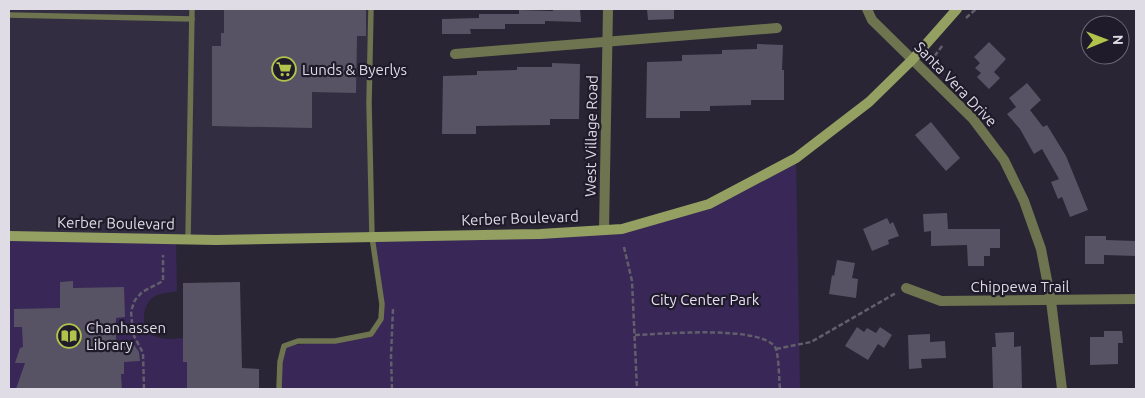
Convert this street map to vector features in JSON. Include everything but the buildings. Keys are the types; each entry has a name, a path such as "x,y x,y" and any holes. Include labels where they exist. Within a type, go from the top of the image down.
{"street":[{"name":"West Village Road","path":"604,230 608,9"},
{"name":"Santa Vera Drive","path":"867,9 872,20 973,119 1004,160 1024,201 1041,249 1051,301 1062,389"},
{"name":"Kerber Boulevard","path":"9,236 188,240 540,234 622,229 709,204 796,158 869,102 912,60 957,9"},
{"path":"455,54 777,28"},
{"name":"Chippewa Trail","path":"906,288 941,301 1136,299"}],"lane":[{"path":"188,240 192,9"},
{"path":"279,389 280,362 284,346 298,342 335,341 370,334 381,319 382,304 372,237 368,102 371,9"},
{"path":"9,15 192,19"}],"path":[{"path":"624,247 632,281 637,389"},
{"path":"144,389 144,352 133,334 131,311 135,300 142,292 162,281 163,255"},
{"path":"776,349 810,342 906,288"},
{"path":"636,335 738,333 769,341 776,349 780,389"}],"shaded area":[{"path":"9,9 371,9 372,237 9,236"}],"green space":[{"name":"City Center Park","path":"796,158 800,389 280,389 280,362 284,346 335,341 370,334 381,319 372,237 604,230 709,204"},
{"path":"9,236 176,239 177,291 160,294 151,299 145,309 144,319 147,329 155,336 165,339 183,338 183,361 187,362 187,389 9,389"}],"place":[{"name":"Lunds & Byerlys","path":"284,69"},
{"name":"Chanhassen Library","path":"69,336"}]}
